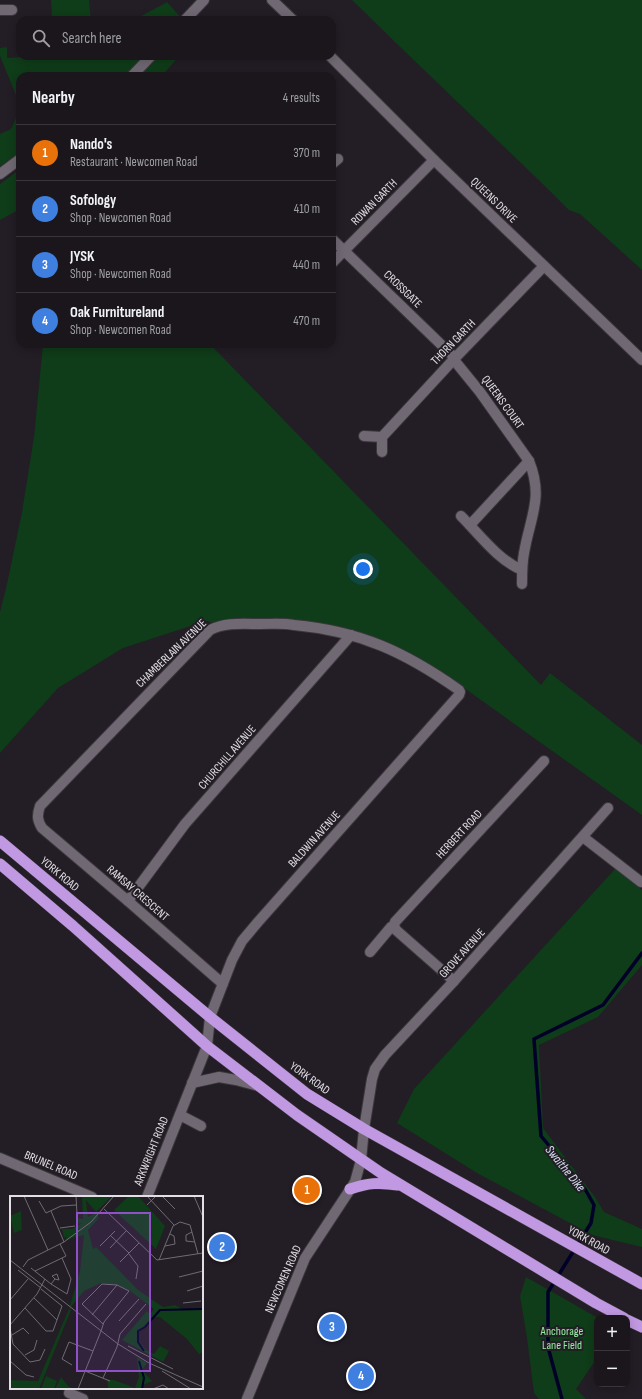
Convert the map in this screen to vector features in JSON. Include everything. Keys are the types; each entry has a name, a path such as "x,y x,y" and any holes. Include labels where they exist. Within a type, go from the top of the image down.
{"highway":[{"name":"YORK ROAD","path":"0,841 210,1017 307,1094 364,1129 642,1284"},
{"path":"0,864 73,926 207,1046 297,1115 361,1160 596,1303 618,1315"},
{"path":"350,1189 365,1184 375,1183 402,1185"},
{"path":"630,1321 642,1327"}],"street":[{"path":"189,16 204,0"},
{"path":"272,0 289,16"},
{"path":"0,10 12,10"},
{"path":"136,72 147,60"},
{"name":"QUEENS DRIVE","path":"334,60 434,160 642,360"},
{"name":"ROWAN GARTH","path":"336,259 434,160"},
{"path":"0,174 16,162"},
{"name":"CROSSGATE","path":"336,243 454,359"},
{"name":"THORN GARTH","path":"382,437 454,359 544,266"},
{"name":"QUEENS COURT","path":"454,359 529,461 534,472 536,487 535,506 523,553 522,584"},
{"path":"364,436 382,437 382,452"},
{"path":"470,525 529,461"},
{"path":"461,516 502,558 512,566 522,570"},
{"name":"CHAMBERLAIN AVENUE","path":"37,819 40,806 210,630 219,625 292,624 324,628 352,635 398,652 426,668 460,692"},
{"name":"CHURCHILL AVENUE","path":"128,901 185,824 352,635"},
{"name":"BALDWIN AVENUE","path":"210,1017 232,960 242,941 459,695 460,692"},
{"name":"HERBERT ROAD","path":"370,952 391,927 394,926 395,922 544,761"},
{"name":"GROVE AVENUE","path":"364,1129 375,1069 608,808"},
{"name":"RAMSAY CRESCENT","path":"37,819 42,828 223,984"},
{"path":"582,837 641,882"},
{"path":"394,926 396,930 454,981"},
{"name":"ARKWRIGHT ROAD","path":"146,1196 207,1046 210,1017"},
{"path":"192,1083 218,1077 259,1086"},
{"name":"ARKWRIGHT ROAD","path":"180,1115 200,1126"},
{"name":"NEWCOMEN ROAD","path":"247,1399 305,1258 355,1182 361,1160 364,1129"},
{"name":"BRUNEL ROAD","path":"0,1158 90,1196"},
{"path":"68,1393 84,1399"}],"green space":[{"path":"51,0 89,0 91,16 52,16"},
{"path":"352,0 642,0 642,270 580,214 569,210"},
{"path":"167,2 179,16 141,16"},
{"path":"7,47 7,58 16,57 16,60 176,60 165,72 16,72 16,95 0,56 0,48"},
{"path":"16,118 16,155 0,166 0,134 11,129"},
{"path":"16,172 16,211 0,220 0,184"},
{"path":"43,348 214,348 541,685 550,673 642,745 642,815 464,688 351,635 324,629 219,625 206,621 123,648 58,688 0,753 0,612 22,512 34,437"},
{"path":"615,869 642,890 642,965 598,1017 539,1045 543,1128 595,1197 604,1212 642,1229 642,1247 592,1235 477,1173 397,1123 414,1089"},
{"name":"Anchorage Lane Field","path":"526,1277 594,1316 594,1362 576,1389 586,1399 539,1399 534,1393 520,1296"}],"waterway":[{"name":"Swaithe Dike","path":"562,1399 548,1347 548,1292 591,1223 594,1205 585,1189 541,1136 534,1039 603,1005 642,953"}],"place":[{"name":"Nando's","path":"307,1190"},
{"name":"Sofology","path":"222,1247"},
{"name":"JYSK","path":"332,1327"},
{"name":"Oak Furnitureland","path":"361,1376"}]}
